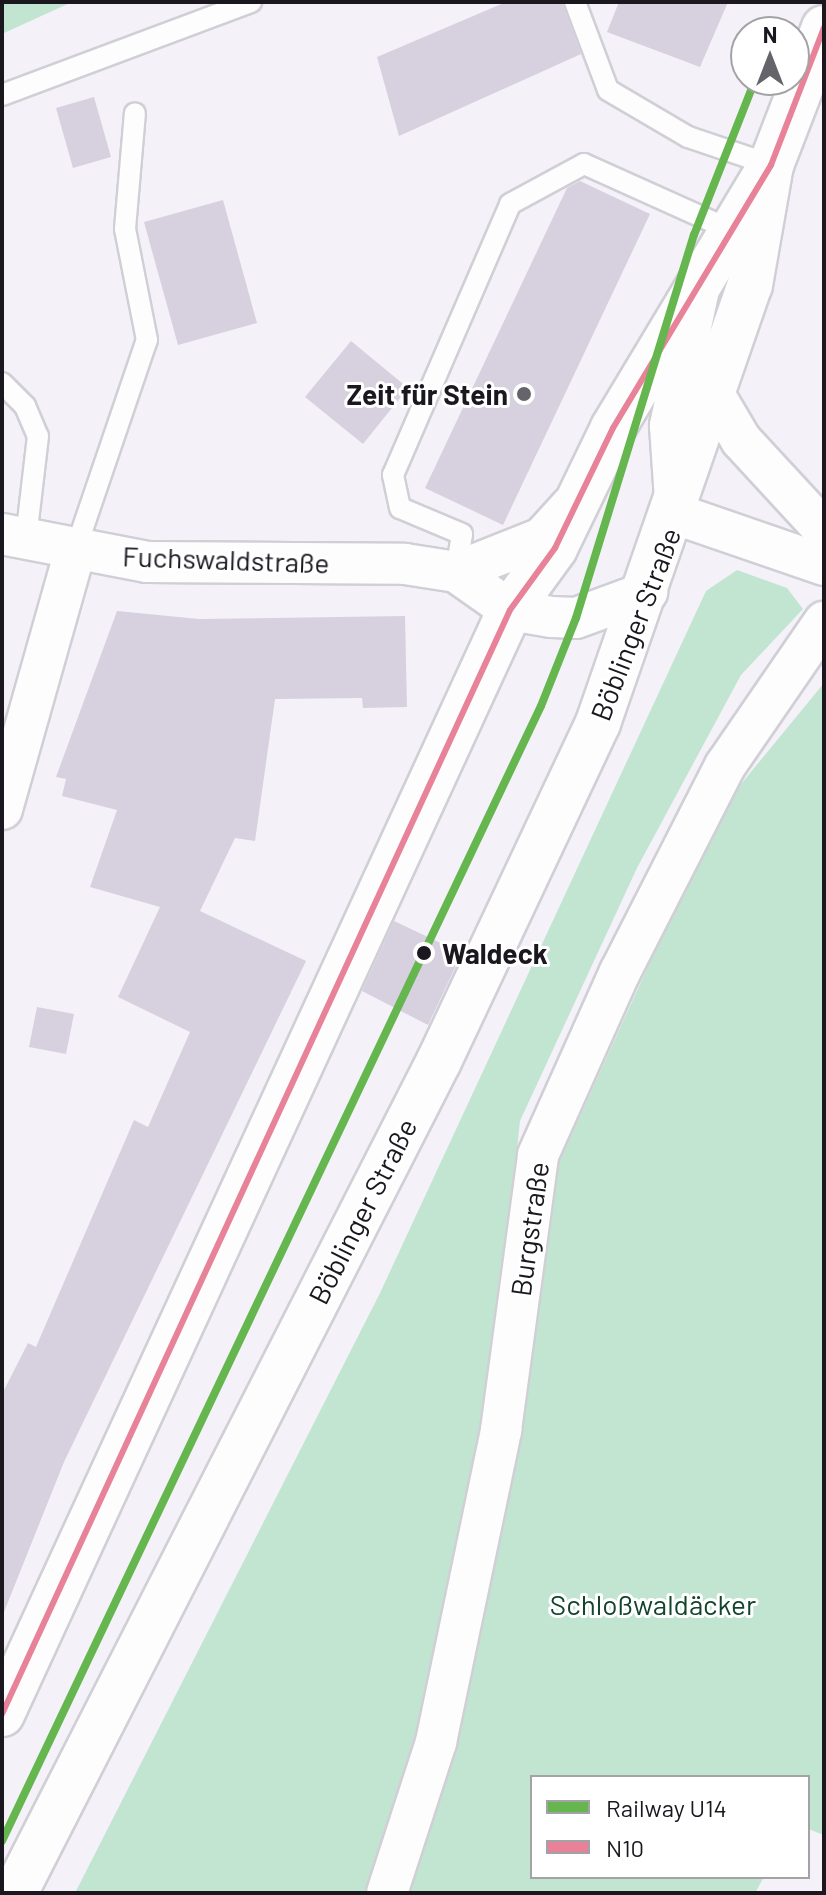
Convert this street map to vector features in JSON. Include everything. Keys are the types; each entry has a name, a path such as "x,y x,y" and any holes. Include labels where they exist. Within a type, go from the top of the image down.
{"main road":[{"name":"Böblinger Straße","path":"2,1714 510,610 582,495 613,428 771,165 813,80 824,28"},
{"name":"Böblinger Straße","path":"15,1893 439,1061 598,723 676,514 750,285 771,165"}],"street":[{"name":"Böblinger Straße","path":"676,514 670,426 699,289"},
{"path":"715,396 741,440 824,530"},
{"name":"Böblinger Straße","path":"456,572 512,554 542,538 582,495"},
{"path":"676,514 824,565"},
{"name":"Fuchswaldstraße","path":"14,536 147,562 405,564 456,572"},
{"path":"2,809 76,548"},
{"path":"456,572 510,610 576,618 647,592"},
{"name":"Burgstraße","path":"387,1893 436,1742 501,1430 538,1155 620,972 725,766 824,622"}],"lane":[{"path":"2,95 251,2"},
{"path":"575,2 608,90 688,137 771,165"},
{"path":"76,548 147,340 125,229 135,113"},
{"path":"456,572 462,534 400,508 393,475 510,204 584,164 733,231"},
{"path":"2,383 25,406 38,436 14,536"}],"green space":[{"path":"2,2 72,2 2,34"},
{"name":"Schloßwaldäcker","path":"737,570 787,588 803,609 741,675 637,868 520,1121 457,1722 557,1167 718,812 824,683 824,1835 810,1830 810,1775 530,1775 530,1879 763,1879 755,1893 75,1893 380,1293 706,591"}],"building":[{"path":"506,2 562,2 581,54 399,136 377,57"},
{"path":"619,2 728,2 700,67 607,32"},
{"path":"94,97 111,157 73,168 56,108"},
{"path":"580,181 650,214 503,525 425,488 567,188"},
{"path":"223,200 257,323 178,345 144,222"},
{"path":"351,341 408,388 363,444 305,397"},
{"path":"117,611 199,619 405,616 407,707 363,708 362,698 275,699 255,841 235,838 200,911 306,961 64,1462 4,1612 2,1394 28,1343 36,1347 134,1120 148,1127 190,1032 118,997 160,907 90,887 117,810 62,796 66,779 56,777"},
{"path":"394,921 462,953 428,1025 362,991"},
{"path":"37,1007 74,1014 66,1054 29,1047"}],"rail line":[{"name":"U14","path":"2,1841 541,706 576,618 694,235 749,96"}],"transit line":[{"name":"N10","path":"2,1714 510,610 555,548 613,428 771,165 824,28"}],"place":[{"name":"Zeit für Stein","path":"524,394"},
{"name":"Waldeck","path":"424,953"}]}
